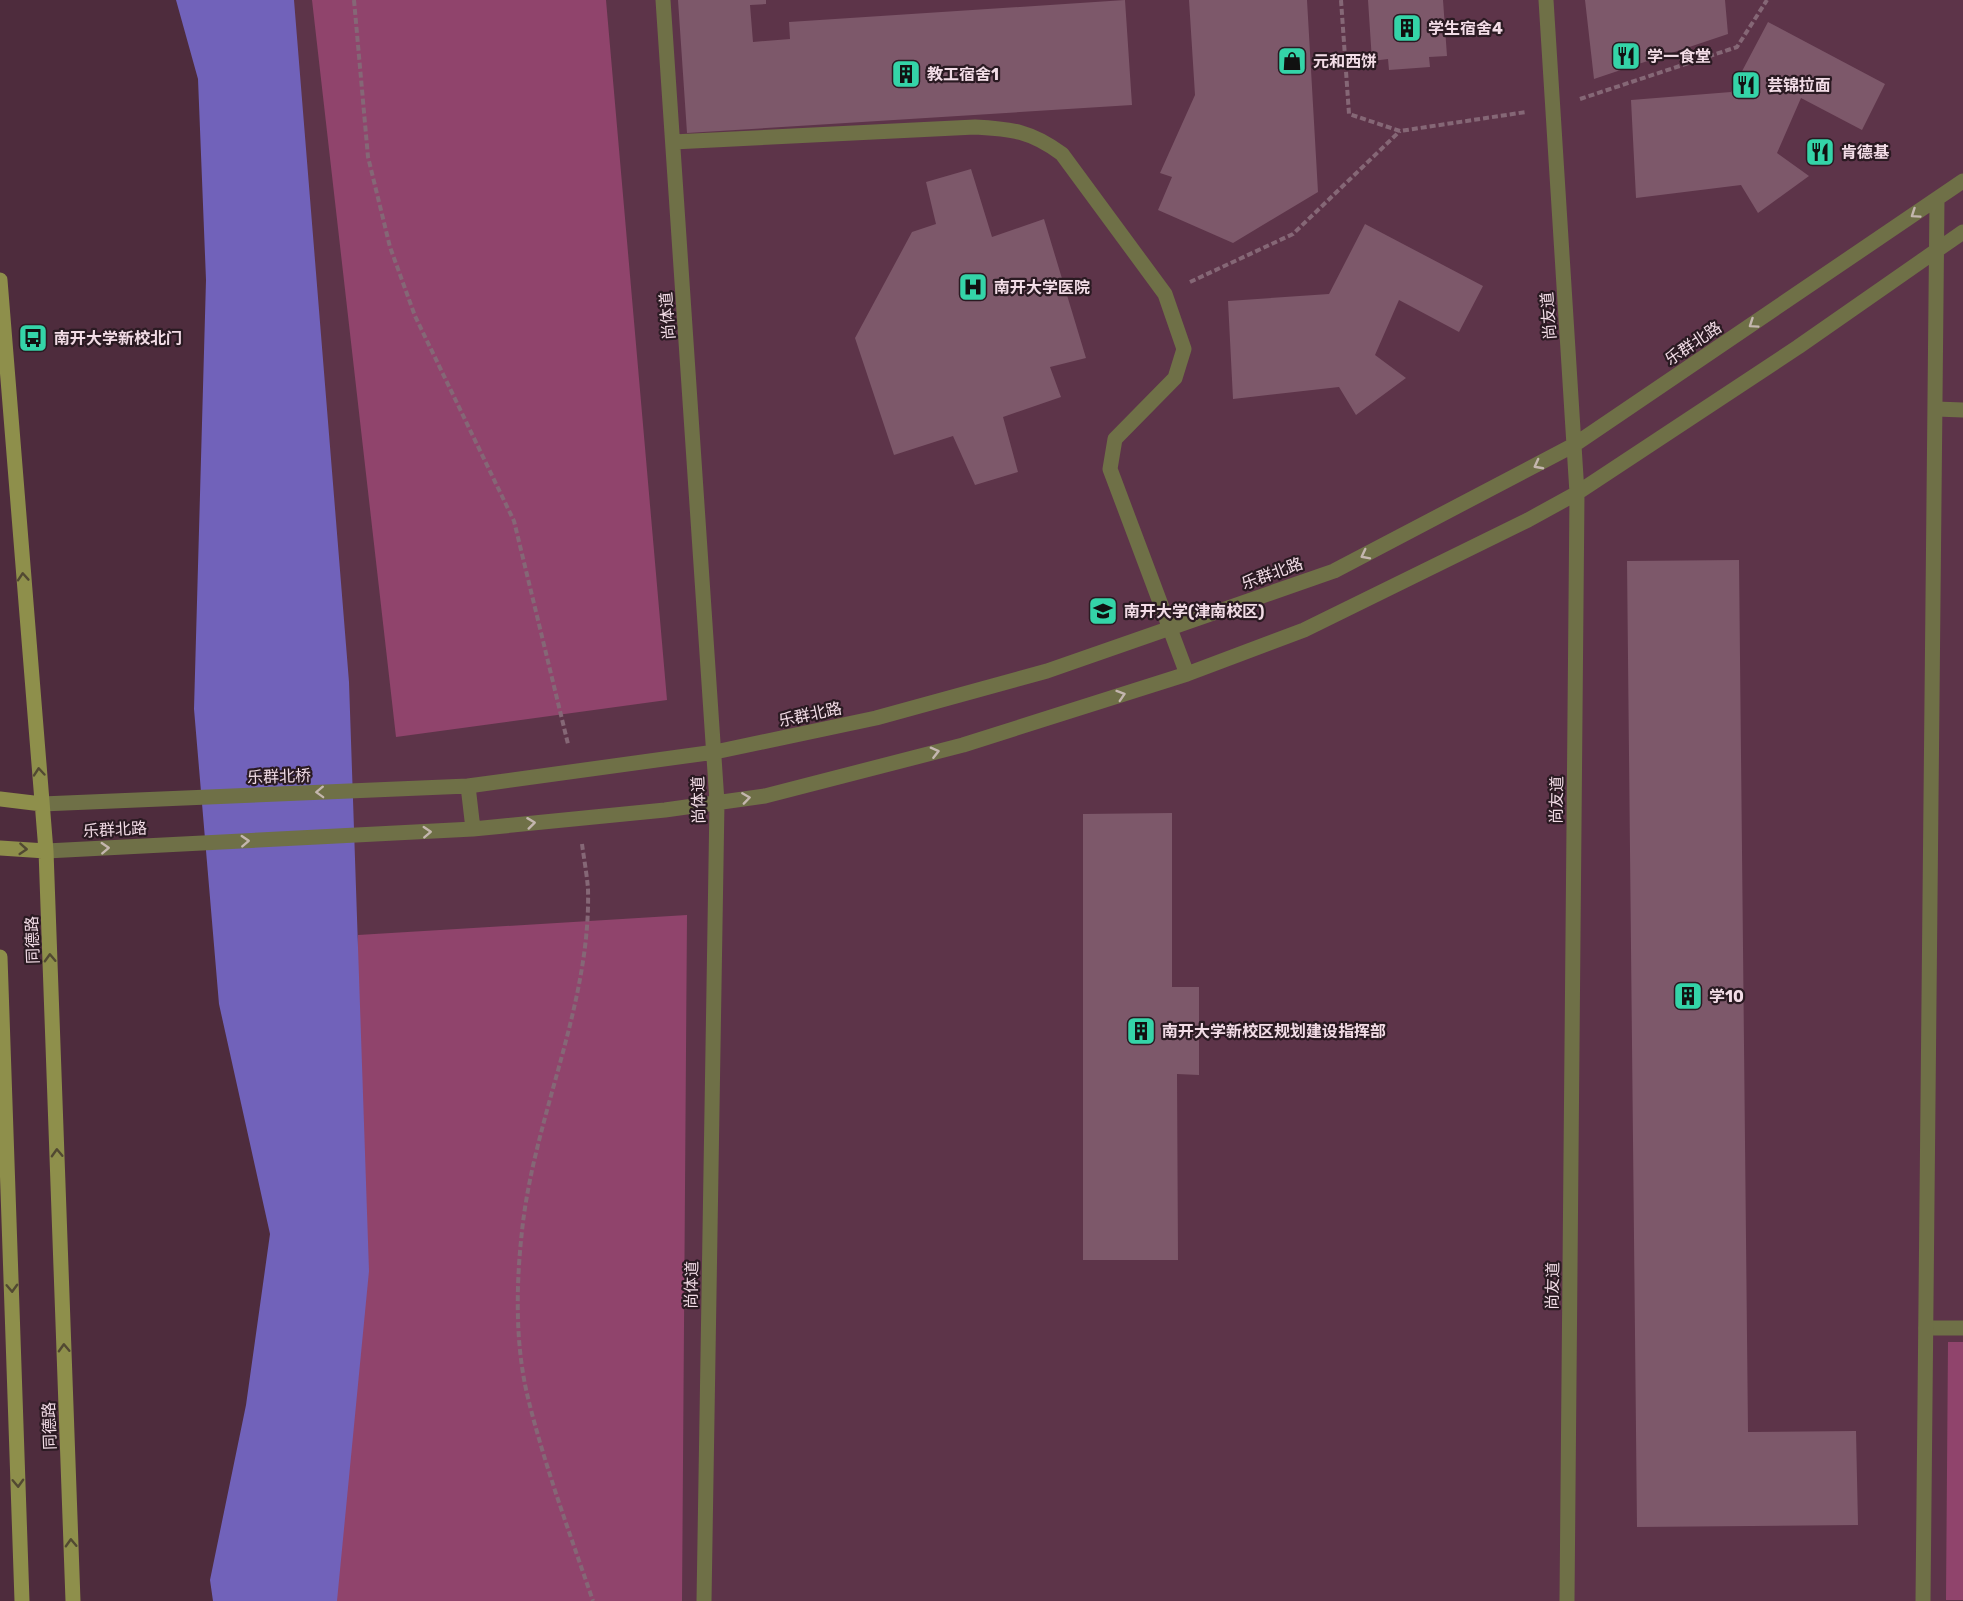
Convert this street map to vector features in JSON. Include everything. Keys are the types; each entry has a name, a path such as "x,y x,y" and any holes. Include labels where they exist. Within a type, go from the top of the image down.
{"main road":[{"name":"同德路","path":"0,280 46,851 74,1601"},
{"path":"0,799 42,804"},
{"path":"0,848 46,851"},
{"name":"同德路","path":"0,957 22,1601"}],"street":[{"name":"尚体道","path":"663,0 717,802 705,1601"},
{"name":"尚友道","path":"1546,0 1577,493 1567,1601"},
{"path":"673,142 975,127 1017,130 1042,139 1062,154 1165,294 1184,349 1175,378 1115,439 1110,470 1187,674"},
{"name":"乐群北路","path":"378,790 468,786 715,752 876,718 1047,671 1334,571 1574,446 1963,181"},
{"path":"1923,1601 1937,199"},
{"path":"468,786 473,829 765,796 963,745 1187,674 1304,630 1528,520 1577,493 1789,353 1963,232"},
{"path":"1936,409 1963,410"},
{"name":"乐群北桥","path":"182,798 378,790"},
{"name":"乐群北路","path":"42,804 182,798"},
{"name":"乐群北路","path":"46,851 473,829"},
{"path":"1926,1328 1963,1328"}],"path":[{"path":"354,0 368,158 390,247 415,316 514,521 574,771"},
{"path":"1341,0 1349,114 1400,131 1553,108 1737,47 1767,0"},
{"path":"1165,294 1293,234 1400,131"},
{"path":"579,817 588,889 585,943 570,1024 537,1140 522,1231 517,1312 528,1396 548,1467 593,1601"}],"shaded area":[{"path":"176,0 294,0 349,682 369,1271 337,1601 213,1601 210,1580 246,1405 270,1234 219,1004 194,709 206,280 198,79"},
{"name":"南开大学(津南校区)","path":"196,0 1963,0 1963,1601 302,1601"},
{"path":"312,0 606,0 667,700 396,737"},
{"path":"687,915 682,1601 333,1601 358,935"},
{"path":"1948,1342 1963,1342 1963,1600 1946,1600"}],"building":[{"name":"教工宿舍1","path":"678,0 766,0 766,4 750,5 753,42 790,39 789,22 1125,0 1132,105 687,133"},
{"path":"1189,0 1307,0 1318,192 1233,243 1158,210 1172,177 1160,173 1195,95"},
{"name":"学生宿舍4","path":"1368,0 1443,0 1447,56 1429,57 1430,67 1389,70 1388,59 1372,61"},
{"name":"学一食堂","path":"1585,0 1725,0 1728,34 1594,79"},
{"path":"1768,22 1885,84 1862,130 1801,98 1777,153 1809,176 1758,213 1741,185 1636,198 1631,100 1731,92"},
{"name":"南开大学医院","path":"971,169 992,237 1044,219 1086,358 1050,367 1061,397 1003,417 1018,472 975,485 953,436 894,455 855,338 912,232 936,224 926,182"},
{"path":"1365,224 1483,286 1459,332 1399,300 1375,355 1406,378 1356,415 1339,387 1233,399 1228,301 1329,294"},
{"name":"学10","path":"1739,560 1748,1432 1856,1431 1858,1525 1637,1527 1627,561"},
{"name":"南开大学新校区规划建设指挥部","path":"1172,813 1172,987 1199,987 1199,1075 1177,1074 1178,1260 1083,1260 1083,814"}],"place":[{"name":"学生宿舍4","path":"1407,28"},
{"name":"学一食堂","path":"1626,56"},
{"name":"元和西饼","path":"1292,61"},
{"name":"教工宿舍1","path":"906,74"},
{"name":"芸锦拉面","path":"1746,85"},
{"name":"肯德基","path":"1820,152"},
{"name":"南开大学医院","path":"973,287"},
{"name":"南开大学新校北门","path":"33,338"},
{"name":"南开大学(津南校区)","path":"1103,611"},
{"name":"学10","path":"1688,996"},
{"name":"南开大学新校区规划建设指挥部","path":"1141,1031"}]}
